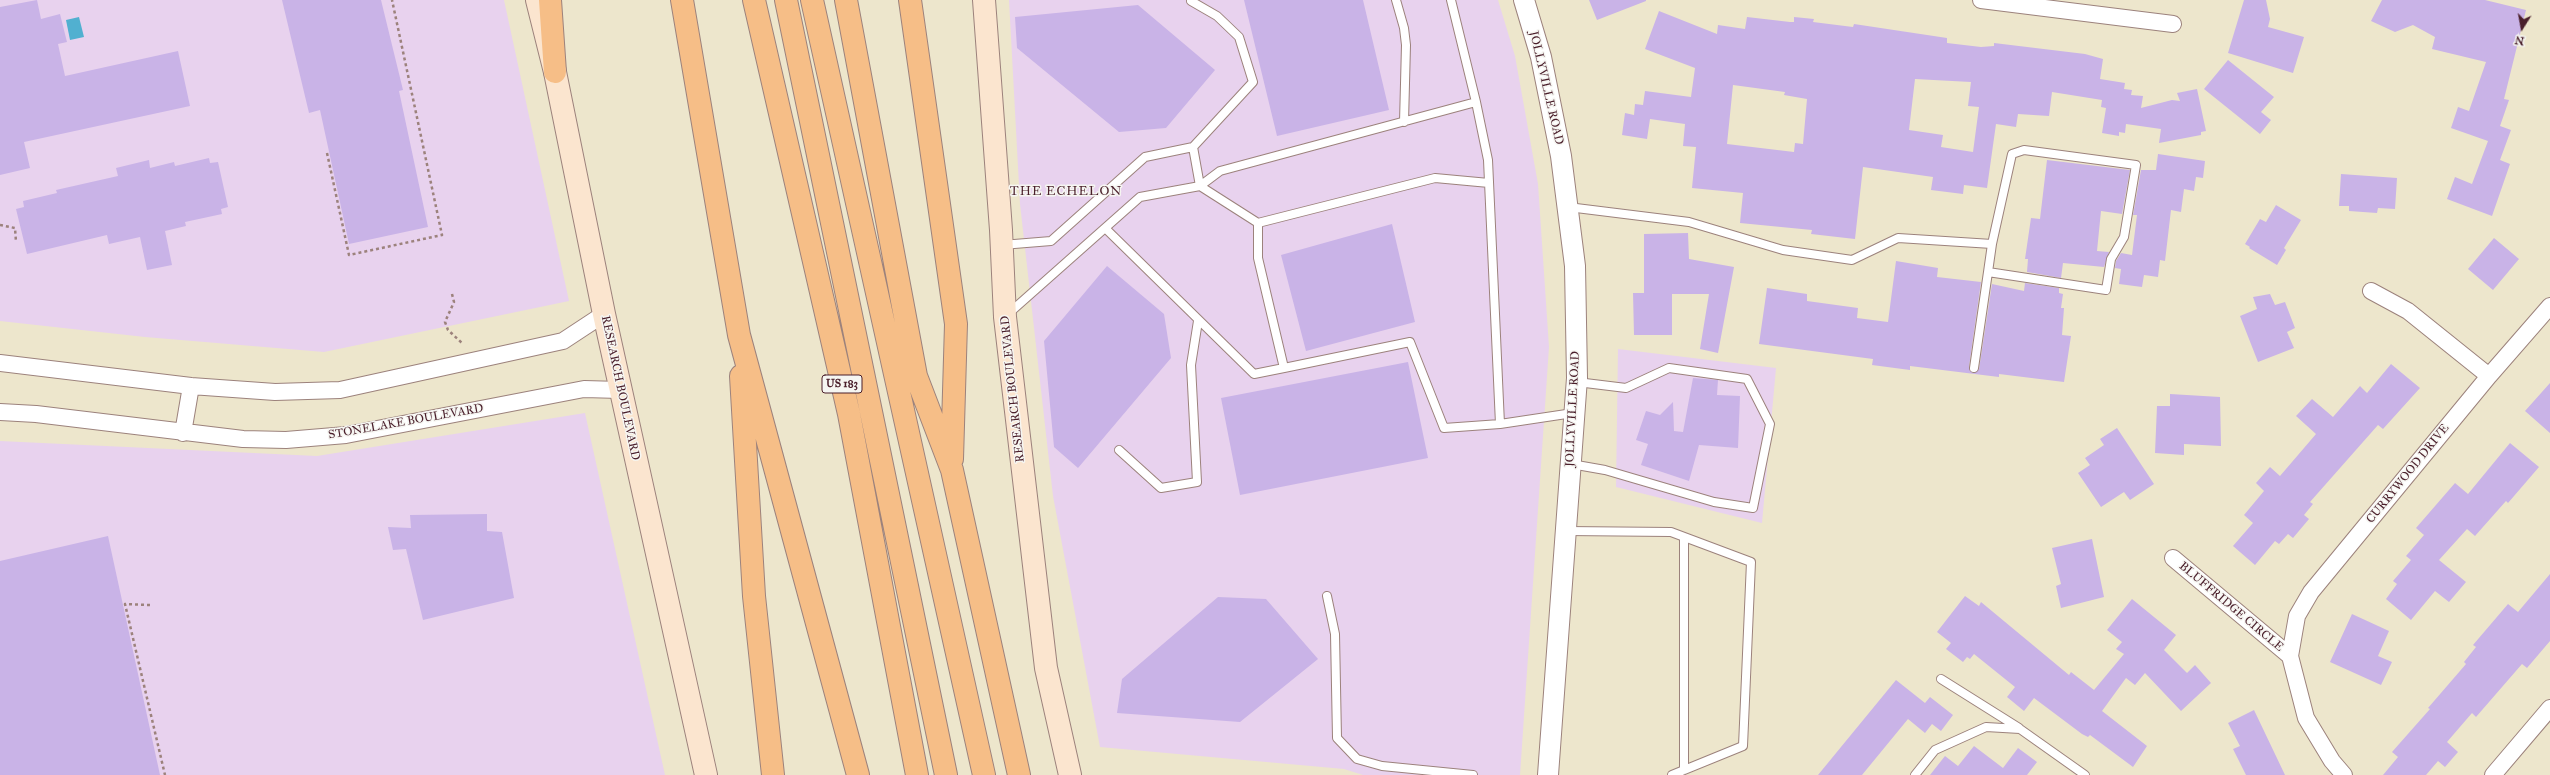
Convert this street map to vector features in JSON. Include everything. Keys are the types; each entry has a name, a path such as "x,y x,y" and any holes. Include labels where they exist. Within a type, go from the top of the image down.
{"highway":[{"path":"550,0 555,72"},
{"path":"682,0 739,335 858,775"},
{"name":"US 183","path":"754,0 849,414 917,775"},
{"path":"786,0 946,775"},
{"path":"812,0 984,775"},
{"path":"846,0 916,376 952,470 1019,775"},
{"path":"910,0 956,324 952,470"},
{"path":"739,335 754,596 773,775"}],"main road":[{"name":"RESEARCH BOULEVARD","path":"537,0 555,72 620,390 706,775"},
{"name":"RESEARCH BOULEVARD","path":"984,0 1001,245 1004,317 1045,660 1070,775"}],"street":[{"name":"JOLLYVILLE ROAD","path":"1524,0 1542,57 1561,156 1574,266 1577,382 1548,775"},
{"path":"1981,0 2173,24"},
{"path":"2371,291 2408,311 2489,376"},
{"name":"CURRYWOOD DRIVE","path":"2290,656 2297,616 2311,592 2489,376 2550,306"},
{"path":"0,363 191,386 275,392 340,390 563,341 604,314"},
{"path":"183,433 191,386"},
{"name":"STONELAKE BOULEVARD","path":"0,412 36,414 183,433 243,439 286,440 346,435 584,389 620,390"},
{"name":"BLUFFRIDGE CIRCLE","path":"2173,558 2290,656"},
{"path":"2290,656 2306,718 2332,761 2344,775"},
{"path":"2494,775 2550,708"}],"lane":[{"path":"1396,0 1404,28 1406,45 1404,122"},
{"path":"1451,0 1476,102 1488,160 1500,424"},
{"path":"1001,245 1051,241 1144,157 1193,147 1253,82 1238,37 1217,16 1191,1"},
{"path":"1004,317 1140,197 1200,186 1220,171 1476,102"},
{"path":"1193,147 1200,186 1258,222 1435,178 1489,183"},
{"path":"1974,368 1992,244 2012,154 2024,150 2136,165 2124,237 2112,259 2106,290 1988,272"},
{"path":"1568,207 1689,222 1783,250 1852,260 1898,238 1992,244"},
{"path":"1258,222 1258,258 1284,368"},
{"path":"1105,228 1198,321 1254,374 1410,342 1444,428 1500,424 1574,413"},
{"path":"1119,450 1162,488 1197,482 1191,365 1198,321"},
{"path":"1571,464 1605,470 1714,502 1753,508 1770,424 1747,379 1669,368 1626,388 1577,382"},
{"path":"1566,531 1671,532 1751,562 1743,746 1672,775"},
{"path":"1684,537 1684,770"},
{"path":"1327,596 1334,634 1337,738 1357,759 1382,766 1426,773 1474,775"},
{"path":"1941,679 2020,729 2085,775"},
{"path":"1916,775 1935,750 1986,727 2020,729"}],"path":[{"path":"326,153 349,255 442,235 392,0"},
{"path":"0,225 15,228 16,242"},
{"path":"452,294 454,302 445,322 448,330 462,341 465,348"},
{"path":"150,605 125,604 165,775"}],"shaded area":[{"path":"0,0 504,0 569,301 324,352 145,337 0,321"},
{"path":"1009,0 1498,0 1515,56 1538,184 1549,347 1520,775 1363,775 1344,769 1100,747 1053,496 1020,204"},
{"path":"1618,349 1776,368 1762,523 1616,487"},
{"path":"585,413 665,775 0,775 0,441 317,456"}],"water":[{"path":"79,17 84,37 70,40 66,20"}],"building":[{"path":"37,0 41,19 60,14 67,42 58,44 65,76 178,51 190,106 24,142 30,168 0,175 0,7"},
{"path":"282,0 381,0 403,90 399,91 428,227 349,244 320,110 309,113"},
{"path":"1244,0 1363,0 1389,110 1277,136"},
{"path":"1589,0 1646,0 1646,1 1597,20"},
{"path":"2244,0 2266,0 2270,19 2268,27 2304,37 2293,73 2228,53"},
{"path":"2382,0 2485,0 2526,10 2504,99 2509,100 2500,126 2511,130 2500,160 2510,164 2492,216 2447,199 2455,177 2472,184 2488,141 2451,128 2458,107 2469,111 2486,62 2432,49 2435,37 2413,25 2395,32 2371,21"},
{"path":"1138,5 1215,70 1166,128 1119,132 1017,48 1015,17"},
{"path":"1659,11 1717,34 1718,25 1745,29 1747,17 1794,22 1794,17 1814,19 1813,22 1853,27 1854,24 1947,38 1947,43 1981,47 1994,46 1994,43 2085,54 2103,59 2100,79 2125,83 2124,89 2132,90 2131,95 2143,96 2141,108 2172,100 2180,101 2177,93 2197,89 2206,131 2201,132 2201,135 2159,143 2161,129 2126,124 2125,133 2119,132 2119,136 2102,133 2106,108 2101,107 2102,100 2052,92 2049,116 2018,114 2016,127 1996,124 1987,188 1964,185 1963,194 1931,190 1933,177 1863,167 1855,239 1811,234 1812,230 1740,223 1743,193 1692,188 1696,147 1683,146 1685,124 1650,119 1647,139 1622,135 1625,113 1634,115 1635,104 1643,105 1645,91 1691,97 1695,68 1645,49","holes":["1915,79 1971,82 1968,106 1979,107 1973,152 1941,147 1943,135 1909,130","1733,85 1785,92 1784,95 1807,99 1803,144 1795,143 1794,152 1727,144"]},
{"path":"2228,60 2274,97 2261,112 2271,120 2260,134 2204,89"},
{"path":"2158,154 2205,161 2203,178 2196,177 2194,191 2184,189 2181,212 2171,210 2165,261 2160,260 2158,277 2144,275 2142,287 2119,284 2121,269 2115,268 2116,261 2121,253 2132,255 2137,215 2133,215 2141,170 2156,170"},
{"path":"209,158 210,163 218,162 228,207 221,209 222,214 185,222 186,226 165,231 172,265 147,270 140,237 109,244 107,235 27,254 16,209 24,207 23,201 57,193 56,190 118,176 116,168 149,160 150,168 174,162 175,166"},
{"path":"2047,160 2130,170 2122,214 2101,211 2097,251 2109,252 2104,267 2063,263 2061,278 2027,272 2028,259 2025,259 2031,218 2040,219"},
{"path":"2341,174 2397,178 2395,209 2378,208 2377,213 2349,211 2349,206 2339,206"},
{"path":"2276,205 2301,220 2284,248 2286,250 2277,265 2245,244 2260,219 2266,222"},
{"path":"1392,224 1415,322 1306,351 1281,255"},
{"path":"1688,233 1689,259 1734,267 1718,353 1700,349 1709,294 1672,294 1672,335 1634,335 1633,293 1644,293 1644,234"},
{"path":"2494,238 2519,259 2493,290 2468,269"},
{"path":"1896,261 1938,268 1937,277 1981,282 1969,367 1973,373 1979,369 1992,284 2024,291 2025,283 2059,288 2059,293 2063,294 2061,308 2064,308 2062,335 2071,336 2064,382 1999,374 1999,377 1910,366 1910,370 1872,365 1873,359 1759,344 1767,288 1807,294 1807,301 1858,308 1857,318 1888,322"},
{"path":"1107,266 1164,314 1171,358 1078,468 1054,447 1044,341"},
{"path":"2270,294 2275,305 2285,302 2295,328 2287,332 2294,348 2258,362 2240,316 2257,309 2253,297"},
{"path":"1408,362 1428,458 1240,495 1221,398"},
{"path":"2391,364 2420,388 2383,429 2378,425 2310,502 2313,504 2304,515 2309,519 2293,538 2288,534 2279,544 2275,541 2255,565 2233,546 2253,523 2244,515 2264,491 2256,483 2270,467 2280,476 2316,434 2296,416 2312,399 2333,417 2360,386 2367,393"},
{"path":"1693,378 1718,380 1717,395 1740,396 1738,448 1699,445 1689,481 1641,465 1648,444 1636,440 1646,411 1660,415 1673,402 1674,431 1683,432"},
{"path":"2550,383 2550,433 2525,411"},
{"path":"2170,394 2220,397 2221,446 2184,444 2184,455 2155,453 2157,406 2170,406"},
{"path":"2117,428 2154,484 2130,500 2124,492 2101,507 2078,473 2090,465 2085,458 2104,445 2100,439"},
{"path":"2510,443 2539,467 2508,503 2506,501 2475,536 2467,529 2439,560 2466,582 2449,602 2435,591 2411,620 2386,599 2397,584 2393,581 2411,560 2406,556 2424,535 2416,528 2455,483 2468,494"},
{"path":"487,514 487,531 502,532 514,598 423,620 406,549 393,550 388,527 411,528 410,515"},
{"path":"108,536 160,775 0,775 0,561"},
{"path":"2092,539 2104,597 2061,608 2056,586 2061,584 2052,548"},
{"path":"2550,574 2550,641 2527,668 2522,664 2476,717 2472,713 2447,742 2458,752 2445,767 2438,761 2426,775 2383,775 2398,757 2392,752 2430,709 2428,708 2466,664 2464,662 2476,647 2473,645 2508,604 2518,612"},
{"path":"1965,596 1979,606 1981,602 2069,675 2071,672 2094,690 2124,654 2116,649 2122,642 2107,630 2132,599 2176,635 2164,650 2187,673 2195,665 2211,683 2181,711 2145,673 2135,685 2126,678 2102,711 2147,746 2133,767 2090,735 2088,737 2082,734 2034,698 2024,711 2007,697 2015,687 1974,654 1970,659 1967,657 1963,662 1946,649 1951,643 1937,632"},
{"path":"1218,597 1266,599 1318,659 1240,722 1117,713 1122,679"},
{"path":"2352,614 2389,631 2378,656 2392,662 2381,685 2330,662"},
{"path":"1896,680 1925,703 1930,697 1953,715 1941,731 1932,724 1925,733 1908,719 1862,775 1818,775"},
{"path":"2254,710 2285,775 2246,775 2233,749 2240,746 2228,723"},
{"path":"1974,746 2003,768 2018,748 2037,762 2027,775 1930,775 1945,756 1958,766"}],"district":[{"name":"THE ECHELON","path":"1066,192"}]}
